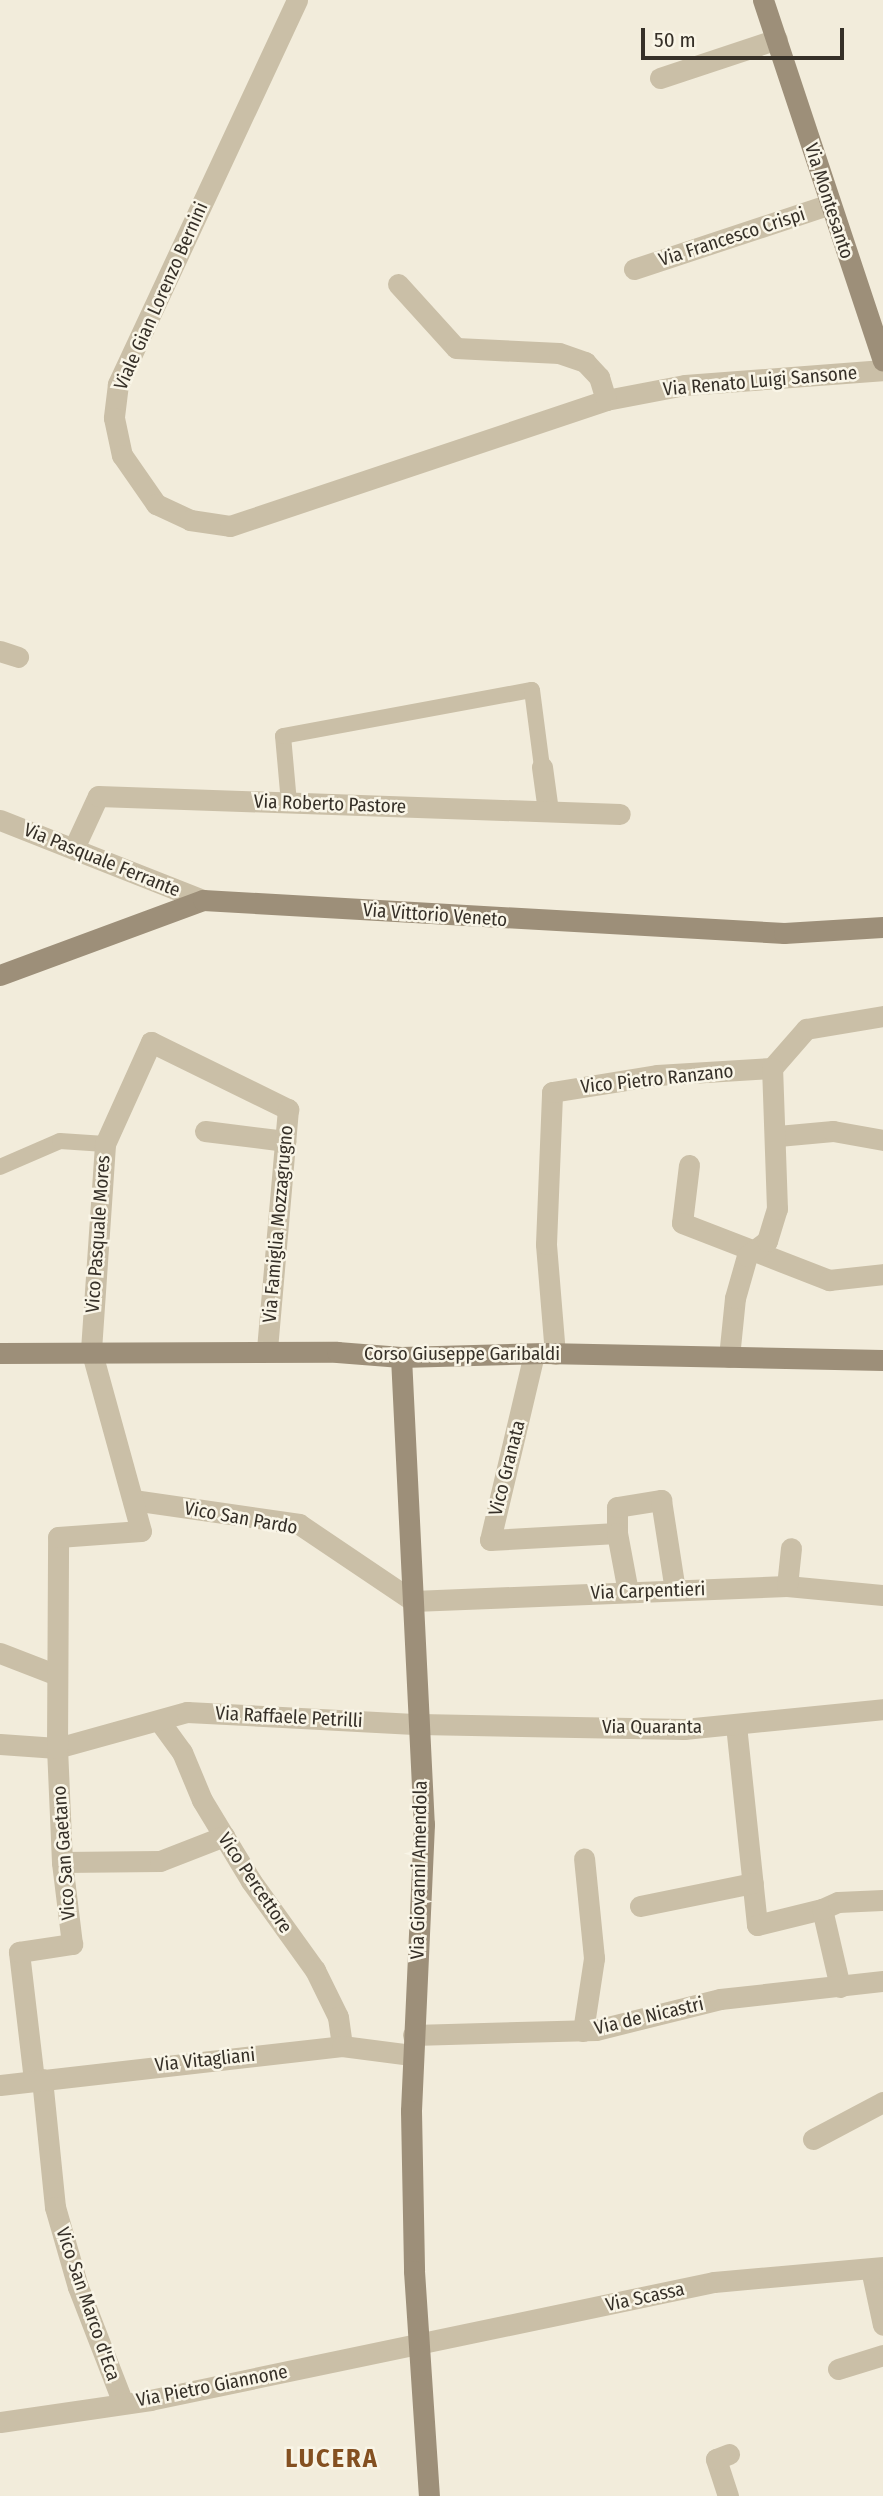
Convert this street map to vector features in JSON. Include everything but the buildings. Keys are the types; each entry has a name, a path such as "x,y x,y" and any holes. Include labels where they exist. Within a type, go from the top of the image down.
{"street":[{"name":"Viale Gian Lorenzo Bernini","path":"297,0 118,384 114,418 122,455 134,478 156,504 190,520 230,526 606,400"},
{"name":"Via Montesanto","path":"763,0 883,361"},
{"path":"660,78 777,39"},
{"name":"Via Francesco Crispi","path":"634,269 830,205"},
{"path":"398,284 456,348 572,357 584,362 599,377 606,400"},
{"name":"Via Renato Luigi Sansone","path":"606,400 685,385 883,370"},
{"path":"542,767 548,811"},
{"name":"Via Roberto Pastore","path":"74,848 98,796 620,814"},
{"name":"Via Pasquale Ferrante","path":"0,820 203,900"},
{"name":"Via Vittorio Veneto","path":"0,975 203,900 784,933 883,927"},
{"path":"729,1357 735,1298 747,1256 767,1241 777,1209 778,1136 772,1068 806,1029 883,1016"},
{"name":"Via Famiglia Mozzagrugno","path":"104,1144 151,1042 288,1110 267,1351"},
{"name":"Vico Pietro Ranzano","path":"545,1354 546,1232 552,1092 657,1075 772,1068"},
{"path":"205,1131 285,1141"},
{"path":"778,1136 833,1131 883,1140"},
{"name":"Vico Pasquale Mores","path":"104,1144 90,1350 132,1500"},
{"path":"689,1165 682,1223 829,1280 883,1274"},
{"name":"Corso Giuseppe Garibaldi","path":"0,1353 90,1350 267,1351 401,1357 545,1354 883,1360"},
{"name":"Vico Granata","path":"545,1354 490,1540 617,1533"},
{"name":"Via Giovanni Amendola","path":"401,1357 424,1824 412,2045 414,2271 421,2341 429,2496"},
{"name":"Vico San Pardo","path":"132,1500 299,1524 413,1601"},
{"name":"Vico San Gaetano","path":"38,2079 19,1952 72,1944 51,1749 57,1675 58,1536 141,1531 132,1500"},
{"path":"628,1592 617,1533 617,1507 661,1500 675,1590"},
{"path":"787,1586 791,1548"},
{"name":"Via Carpentieri","path":"413,1601 787,1586 883,1594"},
{"path":"0,1653 57,1675"},
{"name":"Via Quaranta","path":"419,1724 684,1729 883,1709"},
{"name":"Via Raffaele Petrilli","path":"51,1749 160,1722 187,1712 419,1724"},
{"name":"Vico Percettore","path":"160,1722 182,1752 223,1836 315,1970 338,2017 342,2046"},
{"path":"736,1725 757,1925 822,1909 838,1902 883,1900"},
{"path":"0,1744 51,1749"},
{"path":"62,1862 160,1861 223,1836"},
{"path":"583,2031 594,1958 584,1858"},
{"path":"640,1906 753,1884"},
{"path":"822,1909 840,1987"},
{"name":"Via de Nicastri","path":"412,2045 583,2031 720,1999 883,1980"},
{"name":"Via Vitagliani","path":"0,2085 342,2046 412,2045"},
{"name":"Vico San Marco d'Eca","path":"38,2079 55,2207 78,2287 123,2403"},
{"path":"813,2139 883,2102"},
{"name":"Via Scassa","path":"421,2341 561,2317 714,2282 877,2268 883,2325"},
{"name":"Via Pietro Giannone","path":"0,2422 123,2403 421,2341"},
{"path":"838,2369 883,2356"},
{"path":"728,2496 716,2459 729,2454"}],"lane":[{"path":"289,803 283,736 532,690 542,767"},
{"name":"Vico Pasquale Mores","path":"0,1167 60,1141 104,1144"}],"district":[{"name":"LUCERA","path":"332,2459"}]}
